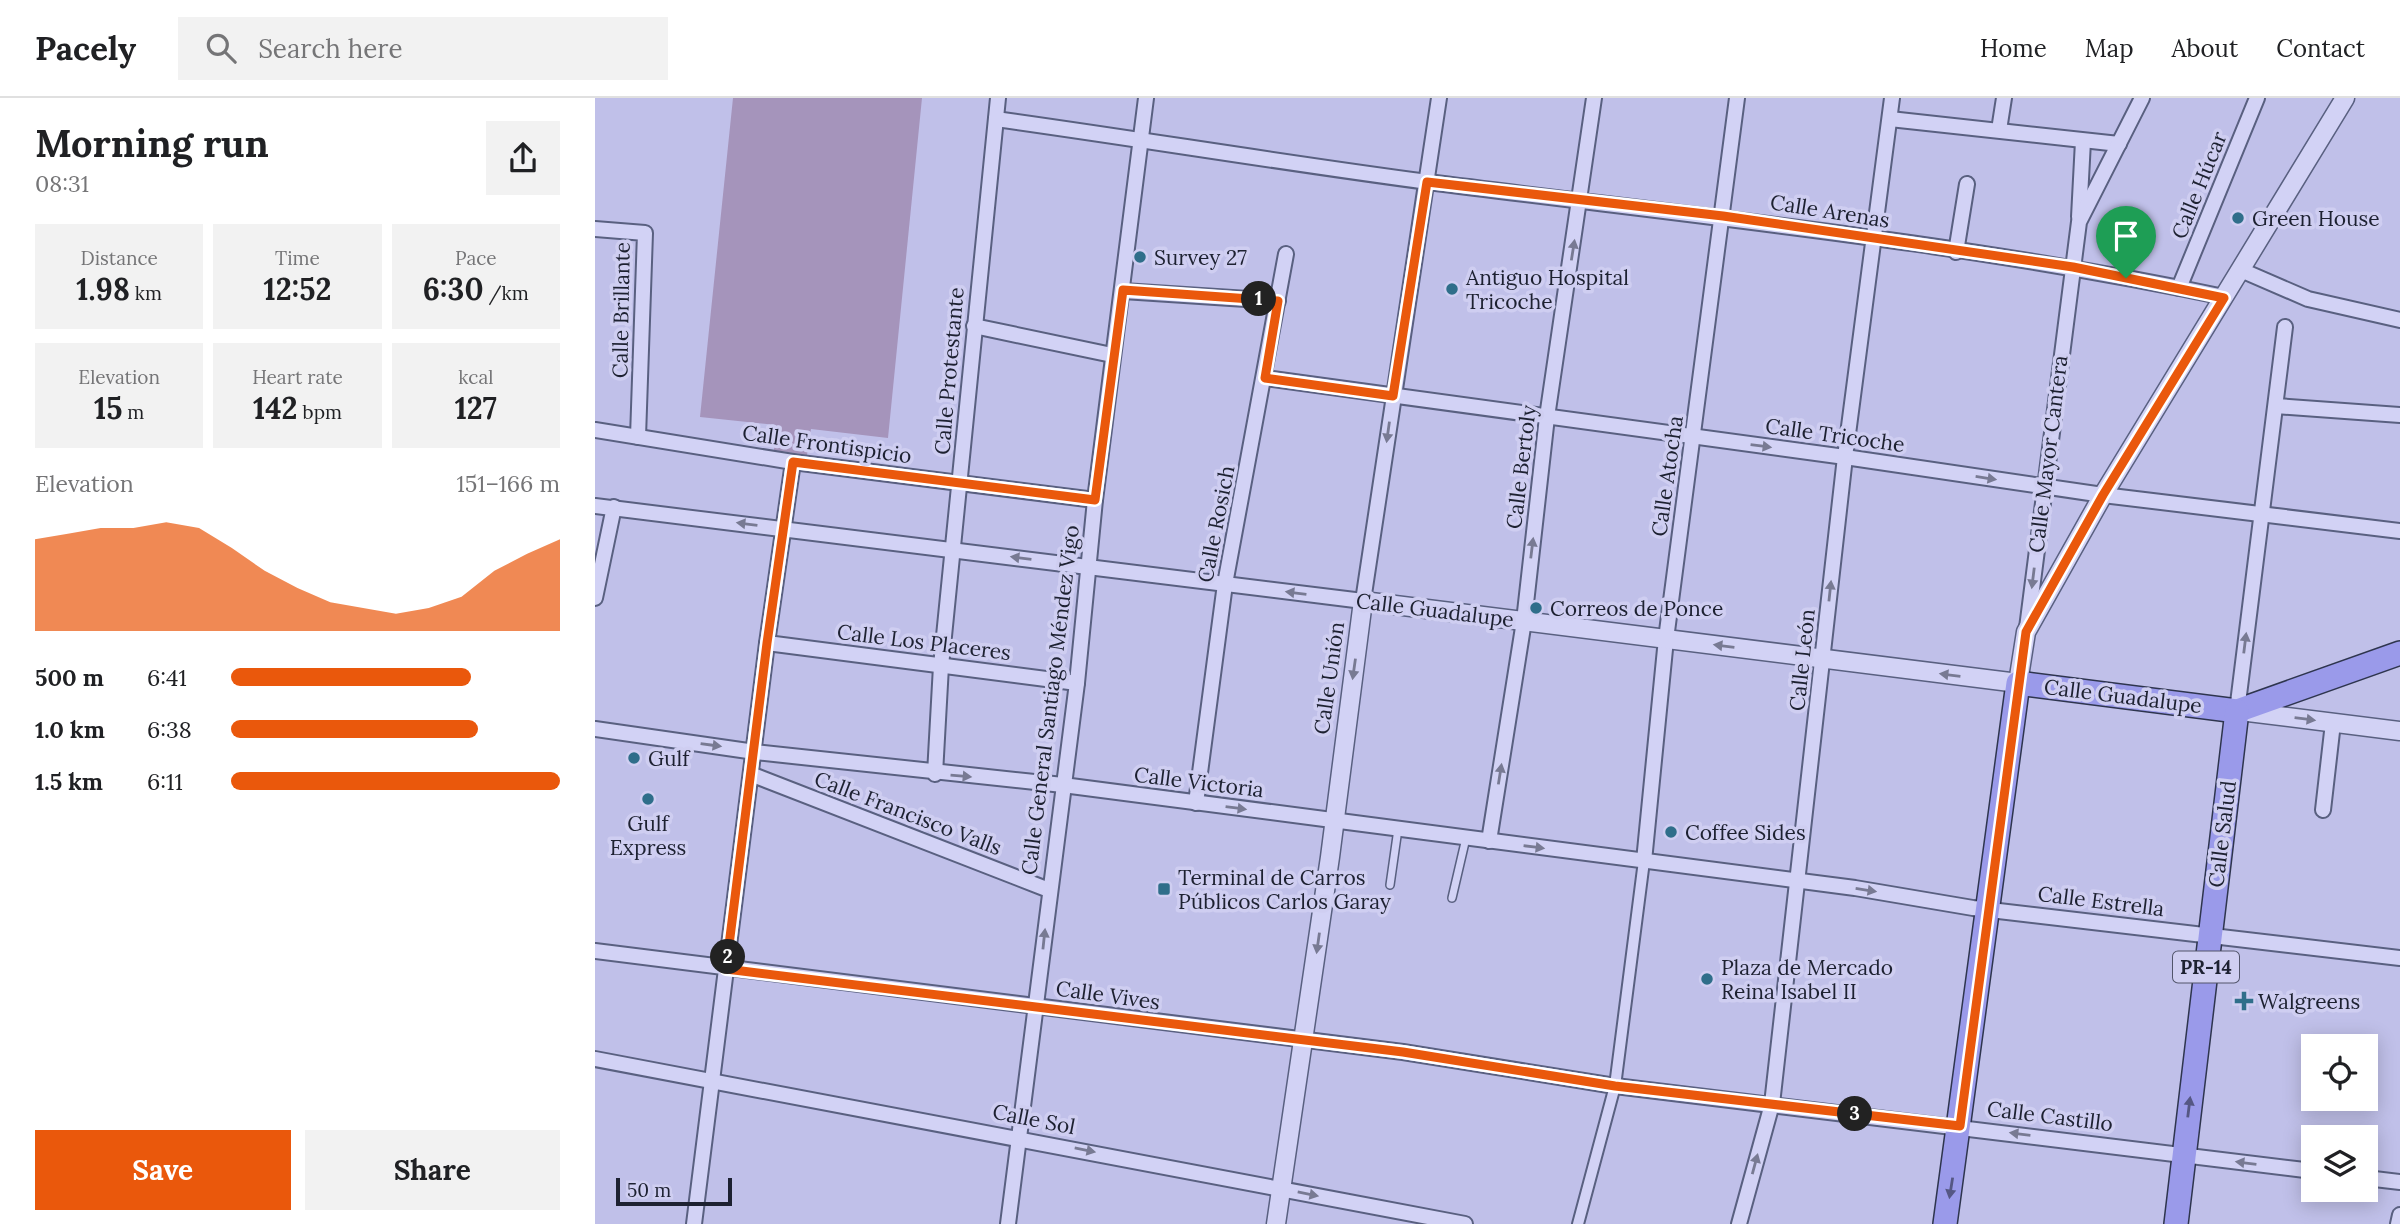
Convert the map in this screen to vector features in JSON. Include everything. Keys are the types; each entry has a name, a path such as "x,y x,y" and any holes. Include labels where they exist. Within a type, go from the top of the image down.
{"main road":[{"path":"2237,711 2400,653"},
{"name":"Calle Guadalupe","path":"2018,683 2237,711"},
{"name":"Calle Mayor Cantera","path":"1945,1224 2018,683"},
{"name":"Calle Salud","path":"2176,1224 2237,711"}],"street":[{"name":"Calle Protestante","path":"935,774 941,666 998,98"},
{"name":"Calle General Santiago Méndez Vigo","path":"1009,1224 1077,683 1112,355 1123,290 1146,98"},
{"name":"Calle Unión","path":"1276,1224 1304,1040 1363,601 1439,98"},
{"name":"Calle Bertoly","path":"1489,841 1524,621 1547,417 1594,98"},
{"name":"Calle Atocha","path":"1644,861 1666,639 1737,98"},
{"name":"Calle León","path":"1739,1224 1772,1104 1846,457 1892,98"},
{"path":"1999,130 2004,98"},
{"path":"2079,222 2142,98"},
{"name":"Calle Húcar","path":"2179,288 2257,98"},
{"path":"2026,632 2103,495 2345,98"},
{"name":"Calle Arenas","path":"996,119 1427,182 1723,216 2073,267 2224,298"},
{"path":"1890,119 2119,144"},
{"path":"2079,222 2083,141"},
{"path":"1956,252 1967,184"},
{"name":"Calle Mayor Cantera","path":"2018,683 2079,222"},
{"name":"Calle Brillante","path":"595,229 645,233 638,437"},
{"name":"Calle Rosich","path":"1196,803 1225,584 1286,254"},
{"path":"2241,270 2308,299 2400,320"},
{"path":"1123,290 1278,301"},
{"path":"974,326 1112,355"},
{"name":"Calle Salud","path":"2237,711 2285,327"},
{"name":"Calle Tricoche","path":"1265,378 2103,495 2400,531"},
{"path":"2276,406 2400,415"},
{"name":"Calle Frontispicio","path":"595,430 793,462 1095,500"},
{"path":"694,1224 753,775 767,643 793,462"},
{"name":"Calle Guadalupe","path":"595,506 2018,683"},
{"path":"595,598 614,507"},
{"name":"Calle Los Placeres","path":"767,643 1077,683"},
{"name":"Calle Guadalupe","path":"2237,711 2400,731"},
{"path":"2323,810 2333,723"},
{"name":"Calle Victoria","path":"595,729 935,774 1063,785 1798,882"},
{"name":"Calle Francisco Valls","path":"753,775 1049,890"},
{"path":"1578,1224 1615,1086 1644,861"},
{"name":"Calle Estrella","path":"1798,882 2400,958"},
{"name":"Calle Vives","path":"595,951 1304,1040 1615,1086"},
{"name":"Calle Sol","path":"595,1059 1018,1137 1465,1224"},
{"name":"Calle Castillo","path":"1615,1086 2301,1169"},
{"path":"2378,1179 2400,1182"},
{"path":"2398,1224 2400,1215"}],"lane":[{"path":"1390,885 1398,829"},
{"path":"1452,898 1466,838"}],"shaded area":[{"path":"733,98 922,98 888,438 811,429 807,455 774,450 776,425 700,417"}],"place":[{"name":"Green House","path":"2238,218"},
{"name":"Survey 27","path":"1140,257"},
{"name":"Antiguo Hospital Tricoche","path":"1452,289"},
{"name":"Correos de Ponce","path":"1536,608"},
{"name":"Gulf","path":"634,758"},
{"name":"Gulf Express","path":"648,799"},
{"name":"Coffee Sides","path":"1671,832"},
{"name":"Terminal de Carros Públicos Carlos Garay","path":"1164,889"},
{"name":"Plaza de Mercado Reina Isabel II","path":"1707,979"},
{"name":"Walgreens","path":"2244,1001"}],"route":[{"path":"1427,182 1723,216 2073,267 2126,278 2224,298 2103,495 2026,632 1960,1126 1615,1086 1403,1052 726,969 753,775 782,528 793,462 1095,500 1112,355 1123,290 1278,301 1265,378 1393,396 1427,182"}]}
